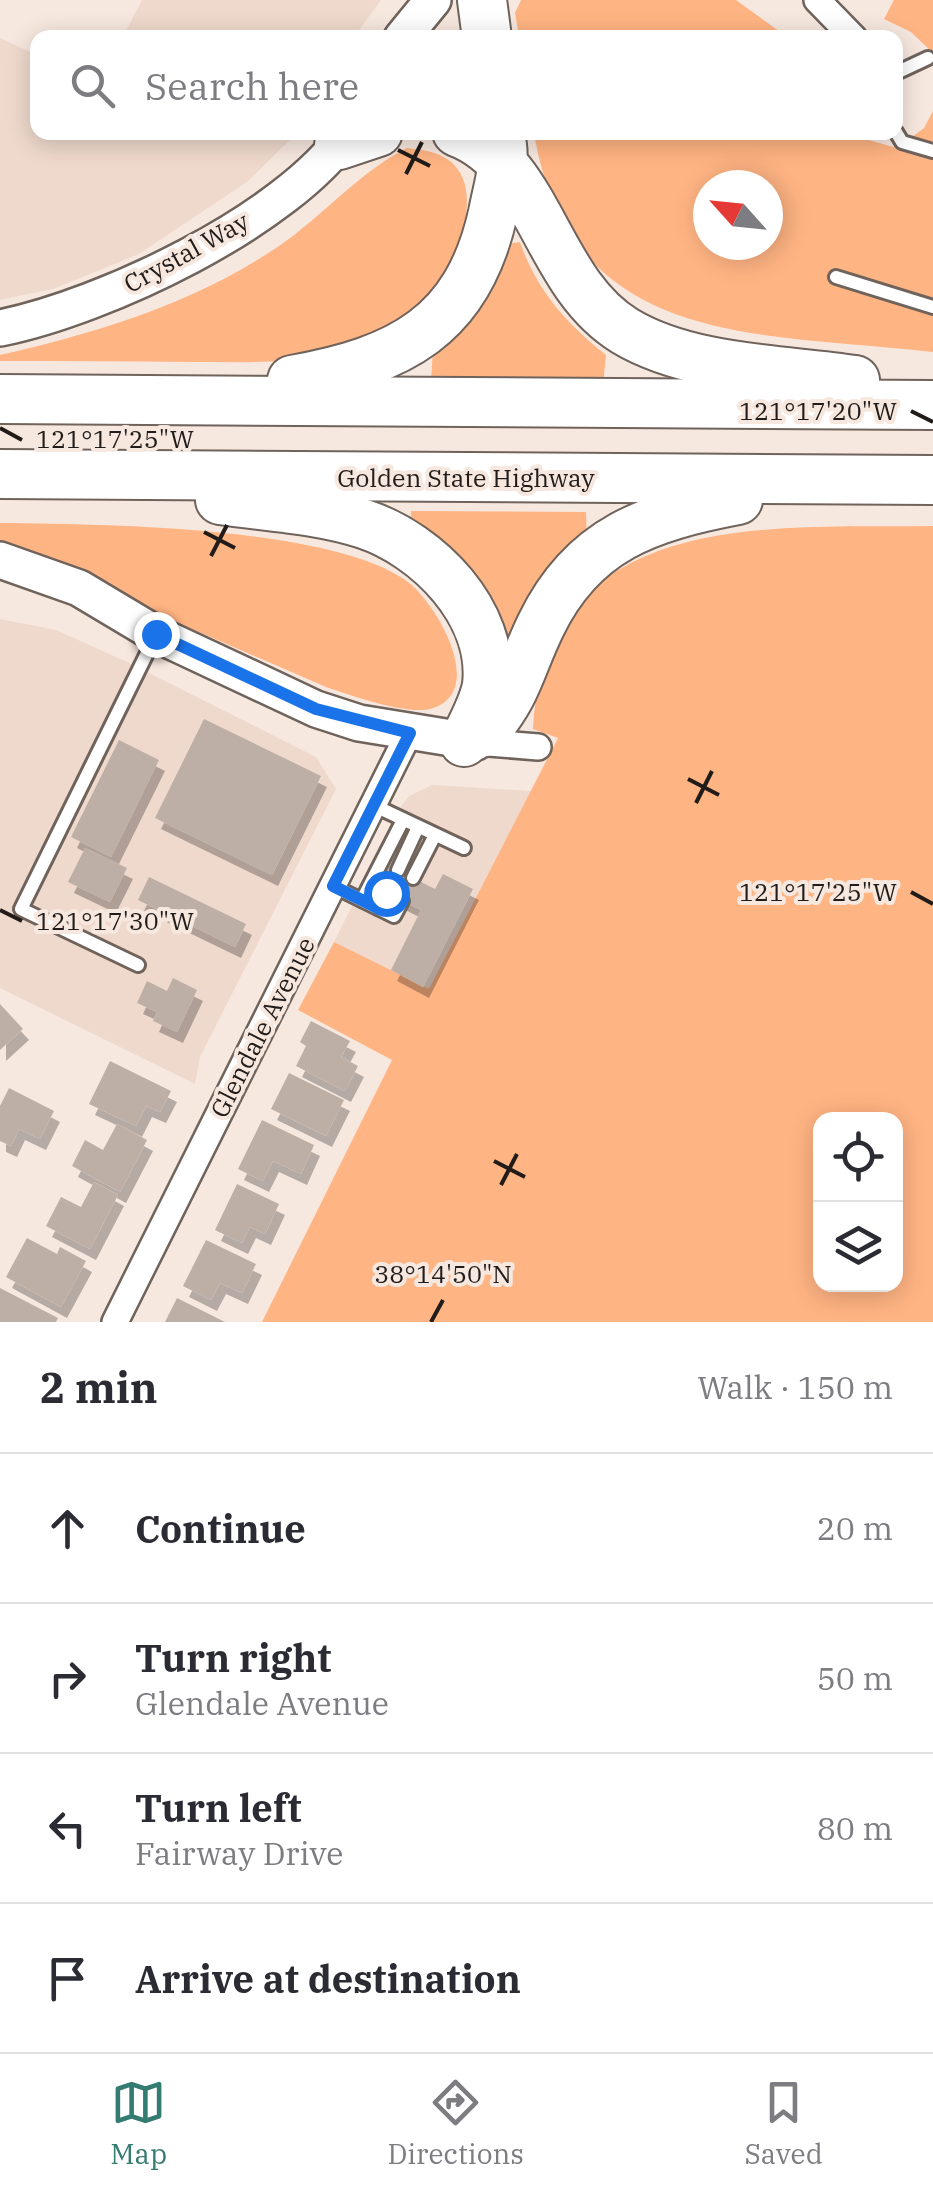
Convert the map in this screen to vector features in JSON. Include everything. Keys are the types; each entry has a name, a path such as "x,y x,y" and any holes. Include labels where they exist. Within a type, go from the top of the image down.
{"highway":[{"path":"482,0 487,30"},
{"path":"502,146 572,281 596,308 624,330 691,356 933,390"},
{"path":"180,400 346,370 406,346 454,304 474,274 486,243 502,146"},
{"path":"0,398 933,405"},
{"path":"17,474 334,516 399,540 447,580 480,633 486,690 470,742"},
{"name":"Golden State Highway","path":"17,474 933,480"},
{"path":"470,742 506,706 523,676 555,597 601,547 674,512 845,480"}],"street":[{"path":"409,30 433,0"},
{"path":"817,0 846,30"},
{"name":"Crystal Way","path":"0,328 82,305 191,252 290,193 352,140"},
{"path":"0,560 79,588 156,634 316,709 410,733 538,747"},
{"name":"Glendale Avenue","path":"115,1322 410,733"}],"lane":[{"path":"903,70 928,58"},
{"path":"901,140 933,152"},
{"path":"836,276 933,306"},
{"path":"138,965 21,910 156,634"},
{"path":"373,806 464,848"},
{"path":"362,900 403,820"},
{"path":"398,870 418,827"},
{"path":"414,878 435,834"},
{"path":"333,886 394,916 402,900"},
{"path":"378,908 386,893"}],"shaded area":[{"path":"142,0 381,0 359,30 127,30"},
{"path":"521,0 736,0 777,30 518,30 515,13"},
{"path":"894,0 933,0 933,53 911,32 884,19"},
{"path":"0,38 30,52 30,140 290,140 247,182 139,254 53,289 0,300"},
{"path":"933,111 933,352 740,331 682,316 630,292 587,256 554,204 536,140 868,140 897,148 924,128"},
{"path":"407,148 435,153 450,161 461,175 466,213 454,256 434,293 413,315 389,331 362,344 305,359 0,361 0,355 109,326 214,284 279,246 373,169"},
{"path":"520,242 554,305 606,355 603,384 431,381 433,349 507,244"},
{"path":"411,511 586,512 587,542 514,645 500,648 410,538"},
{"path":"0,523 209,532 267,538 368,561 404,579 430,606 451,646 456,685 447,700 420,710 378,703 326,687 0,546"},
{"path":"933,526 933,1322 262,1322 392,1060 298,1010 334,942 429,989 558,738 533,729 547,657 578,604 622,568 677,545 738,533 804,527"},
{"path":"0,619 56,630 316,757 336,789 200,1057 195,1084 0,988"},
{"path":"432,785 531,791 429,990 334,942 401,807 409,796"}],"building":[{"path":"204,719 321,776 272,875 155,818"},
{"path":"119,740 159,760 111,857 71,837"},
{"path":"85,848 127,868 110,902 68,882"},
{"path":"387,865 435,889 443,874 473,889 423,987 391,970 421,910 376,887"},
{"path":"149,877 246,924 235,947 138,900"},
{"path":"173,978 197,990 177,1032 153,1021 157,1012 137,1003 147,981 167,991"},
{"path":"0,1004 23,1029 0,1050"},
{"path":"311,1021 350,1041 341,1057 358,1066 345,1091 296,1066 306,1046 300,1042"},
{"path":"110,1061 171,1091 160,1112 146,1106 136,1126 89,1104"},
{"path":"289,1073 344,1100 326,1136 271,1109"},
{"path":"9,1088 54,1111 40,1139 19,1129 11,1146 0,1141 0,1106"},
{"path":"262,1120 314,1145 301,1174 273,1161 263,1181 238,1169"},
{"path":"117,1124 147,1140 120,1192 72,1166 85,1140 103,1150"},
{"path":"94,1182 118,1195 90,1249 46,1226 61,1197 81,1207"},
{"path":"237,1184 279,1204 265,1234 250,1227 242,1243 215,1230"},
{"path":"27,1238 57,1254 60,1247 86,1261 61,1307 6,1277"},
{"path":"206,1240 256,1264 242,1293 220,1283 211,1300 183,1286"},
{"path":"0,1288 58,1318 56,1322 0,1322"},
{"path":"177,1298 225,1322 165,1322"}],"route":[{"path":"156,634 316,709 358,723 410,733 333,886 378,908 386,893"}]}
